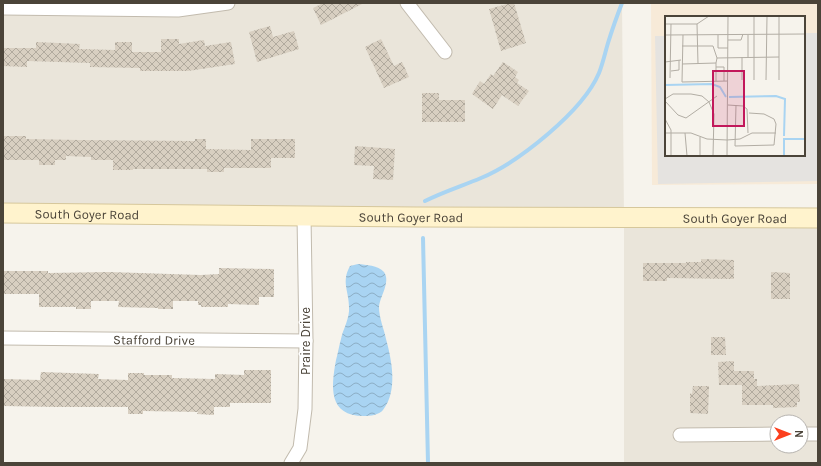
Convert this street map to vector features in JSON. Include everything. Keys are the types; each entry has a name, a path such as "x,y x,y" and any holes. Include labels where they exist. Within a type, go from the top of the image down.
{"street":[{"path":"3,8 83,6 178,10 228,3"},
{"path":"407,3 445,52"},
{"name":"South Goyer Road","path":"3,213 818,218"},
{"name":"Praire Drive","path":"291,463 300,448 305,409 306,341 304,216"},
{"name":"Stafford Drive","path":"3,338 306,341"},
{"path":"680,435 769,434"}],"shaded area":[{"path":"3,3 622,3 624,218 3,213"},
{"path":"651,3 818,3 818,184 652,185"},
{"path":"805,33 818,33 818,181 658,184 655,36 665,36 665,156 805,156"},
{"path":"624,218 818,220 818,463 624,463"}],"water":[{"path":"358,264 379,268 386,276 386,285 379,311 392,366 391,394 388,402 381,412 366,416 352,415 344,411 338,405 333,390 336,360 349,311 346,277 350,266"}],"building":[{"path":"323,3 364,3 321,25 313,8"},
{"path":"514,3 526,43 501,51 489,9"},
{"path":"270,26 273,37 294,31 299,49 257,62 249,32"},
{"path":"161,39 179,39 179,44 204,40 205,46 231,42 235,64 188,71 140,71 140,68 90,67 90,63 27,61 27,67 3,66 3,48 36,48 36,42 80,44 79,49 115,50 115,42 132,42 132,52 161,52"},
{"path":"381,39 394,66 402,62 409,77 384,88 365,47"},
{"path":"503,62 518,72 515,77 519,80 517,83 529,91 518,106 502,95 493,109 472,94 480,81 484,84 491,74 493,76"},
{"path":"422,93 439,93 439,100 465,100 465,122 422,122"},
{"path":"3,136 26,136 26,139 79,140 195,141 195,139 206,139 206,149 251,150 251,139 295,139 295,158 271,158 271,168 224,168 224,172 207,172 207,169 113,170 113,160 91,160 91,157 66,156 66,160 55,160 55,165 39,165 39,160 3,160"},
{"path":"355,146 395,149 393,180 373,179 374,166 354,165"},
{"path":"701,259 734,260 734,279 667,278 667,281 643,281 643,263 701,262"},
{"path":"219,268 274,269 274,297 259,297 259,305 228,304 228,307 201,307 201,305 198,305 198,301 173,301 173,309 158,309 118,307 119,301 91,301 91,309 76,309 76,307 39,307 39,294 3,294 3,271 201,275 219,274"},
{"path":"771,272 790,273 790,299 771,299"},
{"path":"711,337 725,337 726,355 711,355"},
{"path":"734,361 734,371 754,371 754,379 757,379 757,386 799,384 800,402 797,402 797,407 773,408 773,405 742,405 742,385 719,385 718,362"},
{"path":"244,370 271,370 271,403 230,403 230,407 214,407 214,415 197,414 198,412 143,411 143,414 128,414 128,407 3,406 3,379 40,380 41,372 99,374 98,379 128,380 128,373 144,373 144,375 172,375 172,378 215,379 215,374 244,375"},
{"path":"693,386 709,386 708,414 690,413 690,393 692,394"}],"waterway":[{"path":"425,201 481,178 496,170 531,148 565,119 591,88 599,73 622,3"},
{"path":"423,238 428,463"}]}
